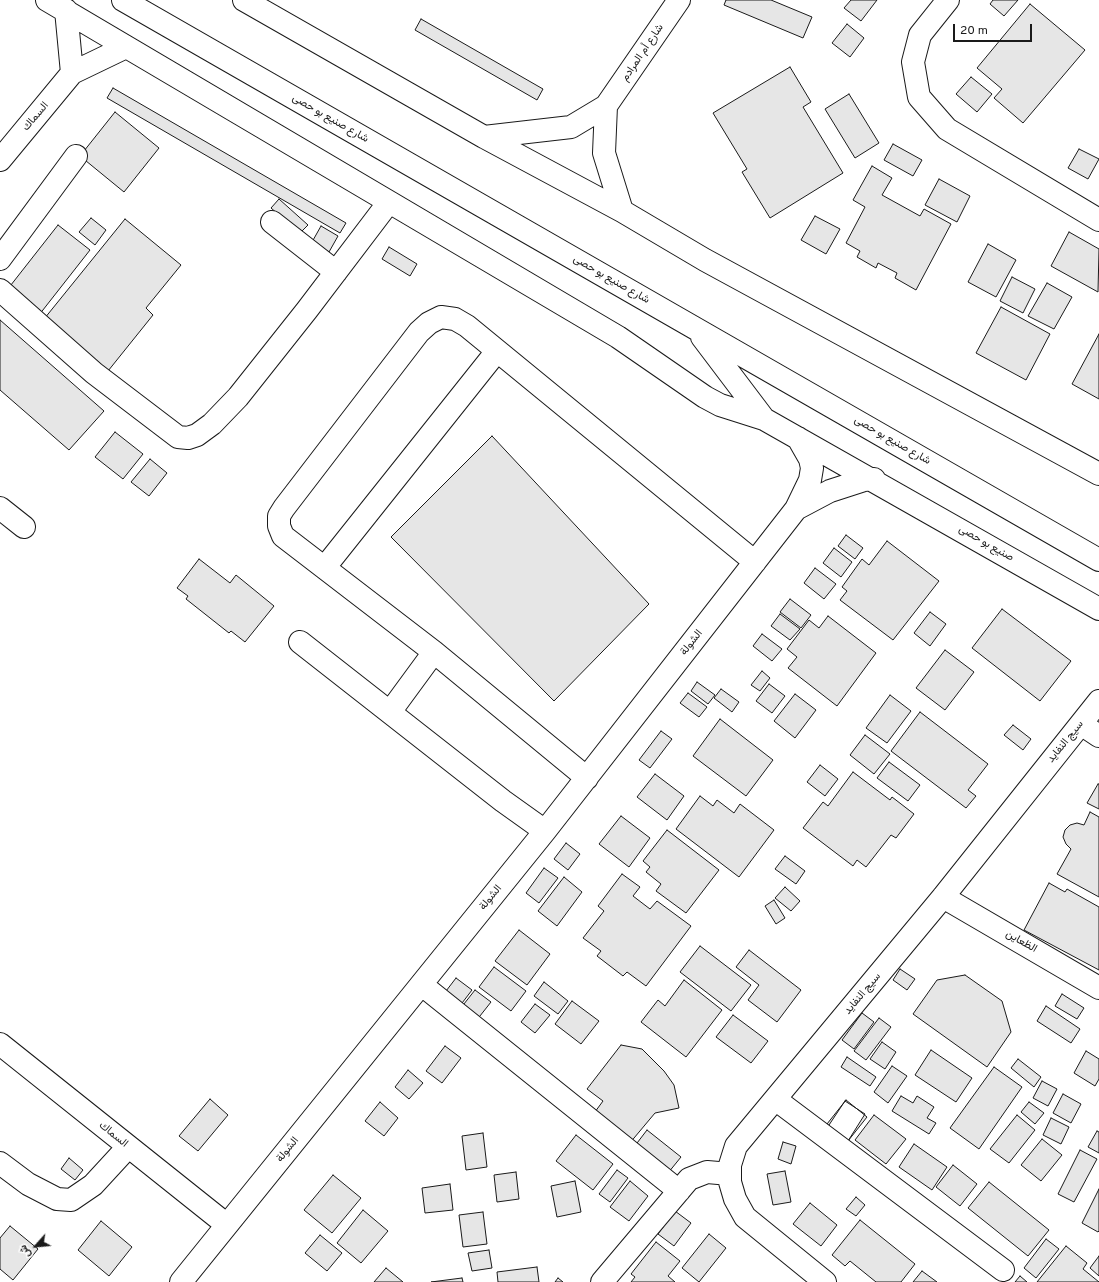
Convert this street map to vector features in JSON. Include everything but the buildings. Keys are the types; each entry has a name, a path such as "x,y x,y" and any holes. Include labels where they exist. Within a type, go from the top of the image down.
{"street":[{"name":"شارع صنيع بو حصى","path":"123,0 1099,560"},
{"path":"244,0 484,136 622,211 705,260 1099,474"},
{"name":"شارع أم المرادم","path":"484,136 571,127 606,106 679,0"},
{"path":"948,0 920,35 913,62 919,97 947,129 1099,220"},
{"path":"57,5 618,337 706,397 720,405 764,418 874,480"},
{"path":"57,5 72,73"},
{"name":"السماك","path":"0,160 72,73 126,46"},
{"path":"606,106 604,152 622,211"},
{"path":"0,259 76,156"},
{"path":"0,290 94,373 178,437 188,438 197,435 212,424 238,397 389,202"},
{"path":"272,222 336,272"},
{"path":"587,778 434,652 283,536 279,526 279,516 284,508 419,332 428,322 441,317 455,319 466,326 755,562"},
{"path":"697,330 764,418"},
{"path":"325,567 497,351"},
{"name":"الشولة","path":"181,1282 545,831 796,509 810,480 812,468 810,459 798,438"},
{"name":"الشولة","path":"796,509 830,491 864,480 874,480"},
{"name":"صنيع بو حصى","path":"874,480 1099,609"},
{"path":"0,508 24,527"},
{"path":"300,642 503,801 545,831"},
{"path":"390,712 434,652"},
{"name":"سيج النفايد","path":"825,1282 745,1217 735,1199 730,1182 730,1165 736,1146 943,897 1099,701"},
{"path":"1081,724 1099,736"},
{"name":"الظعاين","path":"943,897 1099,988"},
{"path":"422,985 679,1191"},
{"name":"السماك","path":"0,1044 227,1225"},
{"path":"775,1099 1003,1270"},
{"path":"0,1163 28,1184 57,1199 71,1200 93,1185 128,1147"},
{"path":"602,1282 689,1180 707,1172 730,1174"}]}
